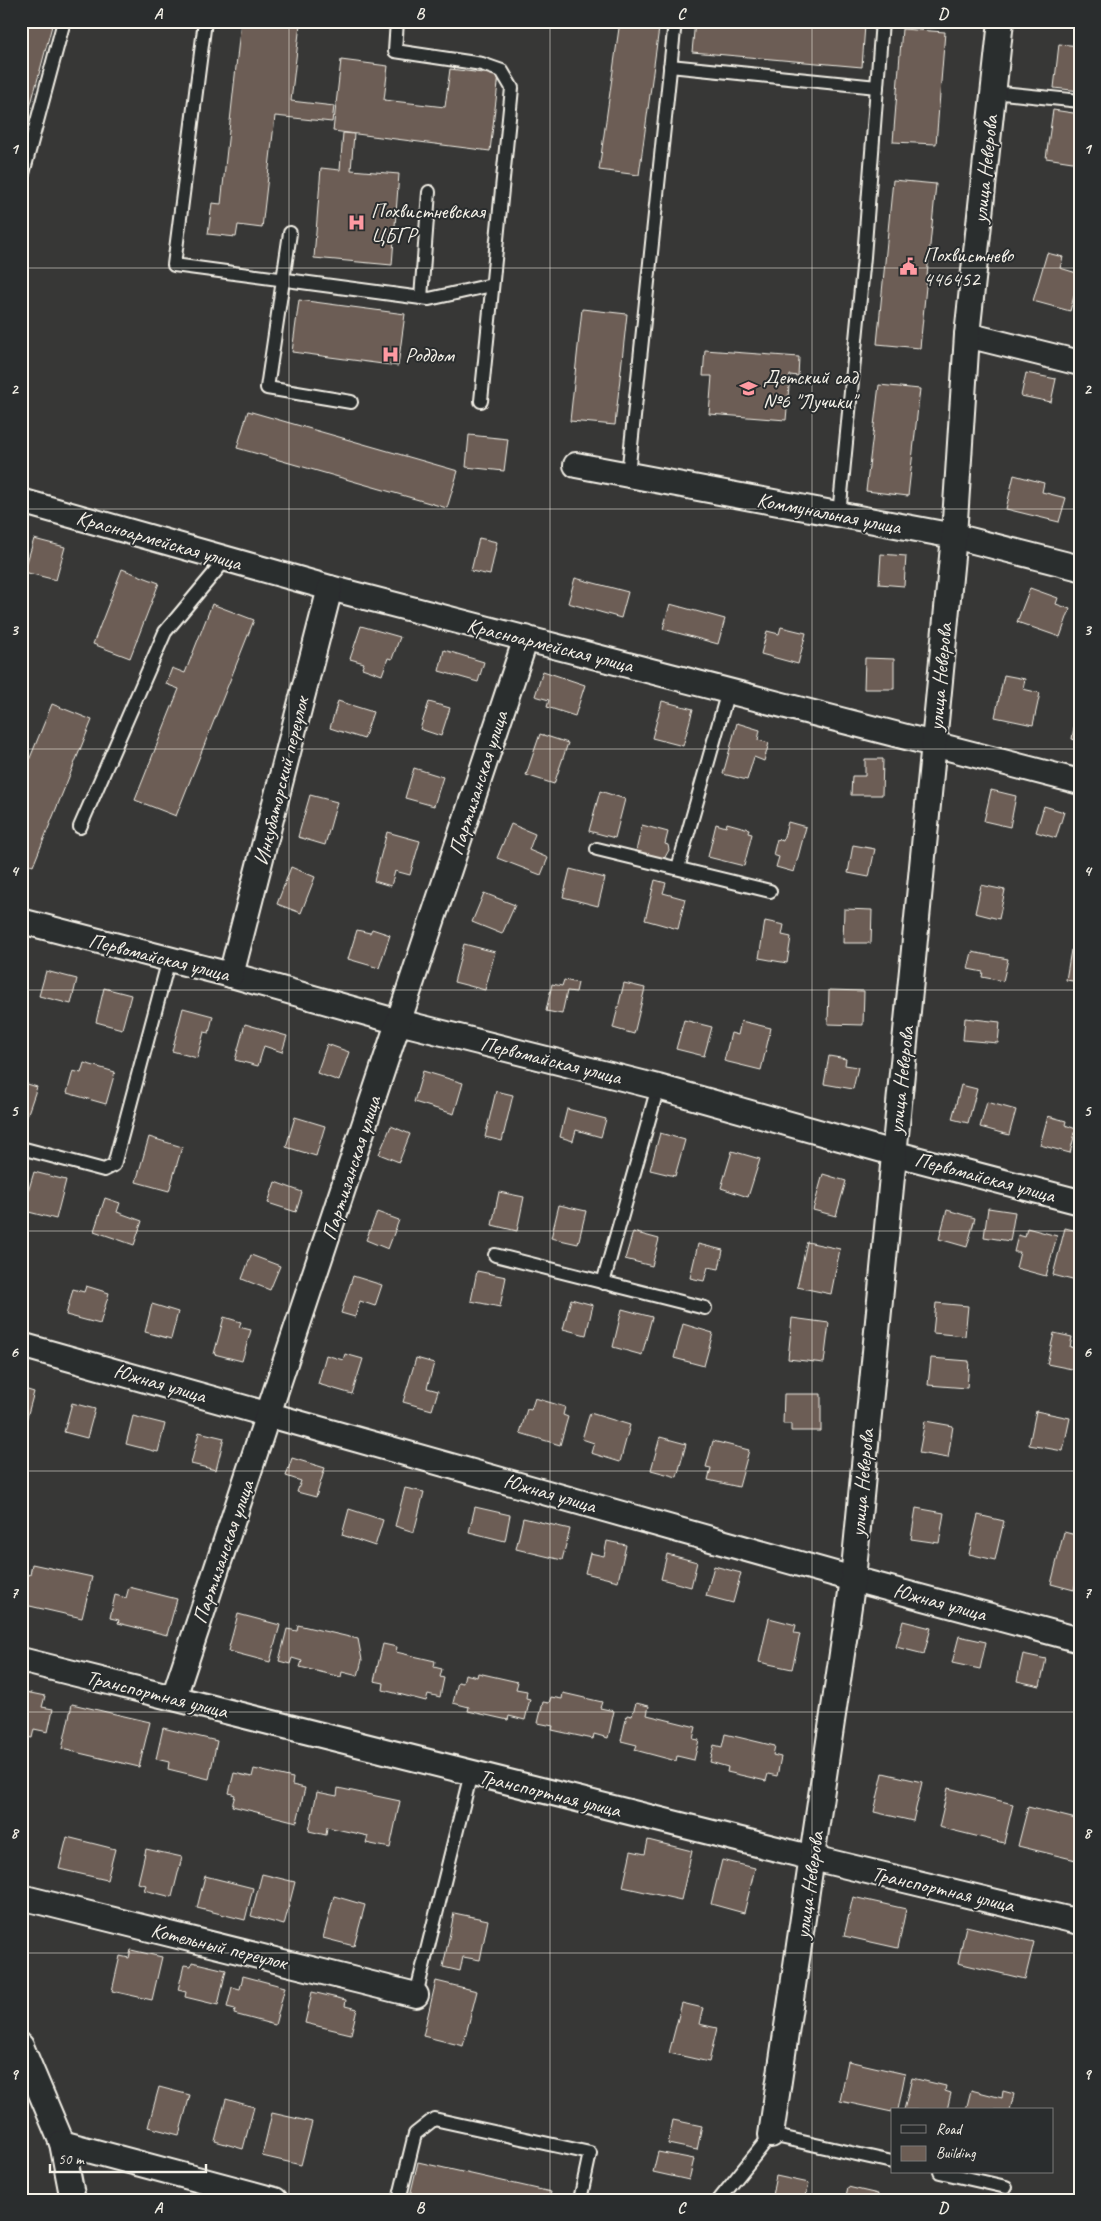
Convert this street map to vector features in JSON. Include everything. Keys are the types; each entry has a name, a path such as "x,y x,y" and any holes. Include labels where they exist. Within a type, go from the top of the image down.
{"street":[{"name":"улица Неверова","path":"771,2135 853,1579 954,536 967,335 1001,21"},
{"path":"967,335 1080,363"},
{"name":"Коммунальная улица","path":"576,465 954,536 1080,568"},
{"name":"Красноармейская улица","path":"21,501 330,588 1080,782"},
{"name":"Инкубаторский переулок","path":"231,975 330,588"},
{"name":"Партизанская улица","path":"174,1697 270,1414 526,638"},
{"name":"Первомайская улица","path":"21,921 231,975 399,1022 658,1087 893,1153 1080,1202"},
{"name":"Южная улица","path":"21,1344 853,1579 1080,1640"},
{"name":"Транспортная улица","path":"21,1660 813,1858 1080,1922"},
{"name":"Котельный переулок","path":"21,1897 416,1995"},
{"path":"21,2046 62,2143 73,2200"},
{"path":"62,2143 275,2200"}],"lane":[{"path":"21,181 64,21"},
{"path":"205,21 174,265 429,299 492,285"},
{"path":"397,21 395,51 482,64 502,71 512,88 481,401"},
{"path":"628,475 675,21"},
{"path":"840,515 864,257 882,21"},
{"path":"670,66 877,87"},
{"path":"993,92 1080,101"},
{"path":"421,298 429,192"},
{"path":"290,233 267,388 351,402"},
{"path":"80,827 165,632 226,559"},
{"path":"678,868 728,691"},
{"path":"597,849 770,891"},
{"path":"21,1148 104,1170 114,1165 169,959"},
{"path":"604,1283 658,1087"},
{"path":"495,1254 705,1308"},
{"path":"416,1995 471,1773"},
{"path":"399,2200 415,2134 434,2119 590,2153 580,2200"},
{"path":"719,2200 771,2135 891,2162"},
{"path":"949,2174 1006,2187"}],"building":[{"path":"21,21 53,22 21,141"},
{"path":"241,21 279,21 300,24 291,101 334,106 332,122 275,116 262,228 238,225 236,237 208,234 212,203 221,204"},
{"path":"620,21 660,21 639,175 599,170"},
{"path":"695,21 826,21 865,25 862,67 692,52"},
{"path":"902,29 945,32 936,144 893,142"},
{"path":"1059,44 1080,46 1080,91 1054,88"},
{"path":"341,60 388,66 384,100 445,107 450,69 499,75 490,151 333,131"},
{"path":"1053,110 1080,114 1079,163 1046,158"},
{"path":"343,133 354,134 351,170 399,174 392,265 314,258 321,168 340,170"},
{"path":"893,180 936,184 920,348 877,344"},
{"path":"1047,253 1063,257 1060,268 1080,274 1070,311 1033,301"},
{"path":"299,300 405,314 398,366 292,352"},
{"path":"582,309 627,314 615,425 570,421"},
{"path":"705,350 799,357 798,376 790,375 786,420 709,414 712,376 703,376"},
{"path":"1026,373 1056,379 1051,402 1021,396"},
{"path":"879,385 920,389 908,496 866,491"},
{"path":"248,411 458,471 447,508 237,448"},
{"path":"469,435 508,439 504,471 466,467"},
{"path":"1014,475 1044,483 1042,492 1066,498 1059,522 1006,509"},
{"path":"479,538 497,542 490,575 471,571"},
{"path":"34,539 65,547 56,580 24,572"},
{"path":"881,554 906,556 904,586 879,584"},
{"path":"122,569 159,583 130,658 93,644"},
{"path":"575,578 628,592 621,618 568,603"},
{"path":"1030,588 1058,598 1056,604 1070,609 1060,637 1017,622"},
{"path":"212,604 254,620 176,816 135,800 179,689 166,684 172,668 185,673"},
{"path":"670,604 725,619 718,644 663,629"},
{"path":"361,626 400,637 392,659 388,658 382,675 362,668 364,663 350,659"},
{"path":"781,627 806,633 798,664 761,654 767,631 779,634"},
{"path":"444,650 484,662 478,682 439,671"},
{"path":"865,658 894,659 894,689 864,689"},
{"path":"543,671 585,685 575,716 547,707 549,700 535,696"},
{"path":"1004,675 1025,679 1023,689 1040,693 1033,725 995,717"},
{"path":"1080,698 1080,741 1072,739"},
{"path":"338,701 373,712 364,739 330,728"},
{"path":"662,701 693,709 683,746 652,738"},
{"path":"429,702 450,708 441,736 420,729"},
{"path":"52,704 92,720 33,866 21,861 21,780"},
{"path":"737,723 760,730 758,740 769,743 764,761 754,757 747,780 723,774"},
{"path":"540,734 568,743 554,784 526,775"},
{"path":"865,759 883,759 882,795 851,795 852,776 865,776"},
{"path":"414,768 443,777 434,806 405,798"},
{"path":"991,790 1016,796 1010,827 984,821"},
{"path":"600,791 625,799 615,838 589,831"},
{"path":"310,795 337,802 325,845 298,837"},
{"path":"1044,806 1064,812 1056,838 1036,832"},
{"path":"788,822 806,827 794,872 776,867 779,857 773,855 777,839 783,841"},
{"path":"727,823 749,829 748,833 752,834 744,866 708,857 716,824 726,827"},
{"path":"511,824 535,834 529,850 548,858 541,875 497,858"},
{"path":"642,825 668,832 665,844 668,845 669,850 664,859 636,851"},
{"path":"387,832 420,841 410,875 395,871 391,886 374,881"},
{"path":"853,845 875,849 869,877 848,873"},
{"path":"291,867 315,877 301,913 277,904"},
{"path":"570,869 605,878 598,906 563,897"},
{"path":"655,880 666,883 663,893 685,899 678,929 645,920"},
{"path":"981,885 1005,890 999,919 975,913"},
{"path":"484,893 515,905 502,934 472,922"},
{"path":"844,909 872,910 871,943 843,943"},
{"path":"765,921 784,925 782,935 791,937 787,963 759,958"},
{"path":"372,929 390,935 379,968 348,959 357,930 370,933"},
{"path":"464,944 495,952 485,990 454,982"},
{"path":"1071,950 1080,951 1080,982 1066,980"},
{"path":"972,952 1008,959 1003,981 982,977 983,972 968,969"},
{"path":"46,971 77,979 71,1004 39,996"},
{"path":"564,980 578,983 576,992 567,991 562,1014 546,1011 552,984 562,986"},
{"path":"624,983 645,988 634,1034 613,1028"},
{"path":"104,988 131,995 122,1029 96,1022"},
{"path":"829,990 864,991 863,1025 828,1024"},
{"path":"183,1008 213,1016 209,1033 204,1032 197,1058 172,1051"},
{"path":"965,1018 1000,1022 998,1043 963,1040"},
{"path":"684,1020 712,1027 704,1056 676,1049"},
{"path":"741,1021 771,1028 761,1070 724,1061 731,1033 738,1035"},
{"path":"245,1024 287,1036 282,1052 264,1046 258,1066 235,1060"},
{"path":"327,1044 349,1052 339,1081 317,1073"},
{"path":"829,1056 846,1059 845,1065 858,1067 853,1089 824,1084"},
{"path":"84,1063 115,1072 106,1104 67,1093 73,1071 81,1073"},
{"path":"423,1071 463,1083 454,1114 414,1102"},
{"path":"21,1082 37,1087 26,1119 21,1117"},
{"path":"961,1085 977,1089 968,1123 952,1119"},
{"path":"496,1091 513,1095 502,1141 485,1137"},
{"path":"987,1102 1016,1110 1009,1135 980,1127"},
{"path":"567,1109 606,1119 601,1137 576,1130 573,1141 560,1137"},
{"path":"1048,1116 1066,1121 1065,1125 1076,1129 1070,1153 1040,1145"},
{"path":"295,1117 325,1126 316,1156 286,1147"},
{"path":"391,1126 410,1134 399,1162 379,1154"},
{"path":"660,1133 685,1140 675,1176 650,1170"},
{"path":"149,1137 182,1147 169,1191 136,1182"},
{"path":"732,1151 760,1159 748,1197 721,1188"},
{"path":"34,1172 66,1180 56,1219 21,1210 21,1190 28,1192"},
{"path":"823,1174 846,1181 836,1216 813,1210"},
{"path":"275,1182 302,1192 296,1212 268,1203"},
{"path":"499,1192 524,1197 517,1231 492,1225"},
{"path":"105,1198 120,1203 117,1212 142,1221 134,1245 94,1231"},
{"path":"559,1205 586,1211 578,1244 551,1238"},
{"path":"988,1208 1015,1212 1010,1241 984,1237"},
{"path":"947,1210 975,1218 967,1247 939,1239"},
{"path":"377,1212 399,1220 388,1249 366,1240"},
{"path":"1027,1228 1057,1236 1046,1276 1016,1268 1020,1252 1014,1252 1018,1235 1025,1237"},
{"path":"1065,1228 1078,1231 1075,1243 1080,1245 1080,1282 1053,1275"},
{"path":"633,1232 659,1239 652,1266 625,1259"},
{"path":"807,1242 840,1249 831,1294 797,1287"},
{"path":"698,1244 723,1250 719,1269 708,1267 704,1281 690,1278"},
{"path":"251,1255 280,1266 270,1290 242,1279"},
{"path":"477,1271 506,1277 500,1307 471,1301"},
{"path":"353,1276 382,1285 375,1306 360,1301 355,1317 341,1313"},
{"path":"86,1286 109,1293 100,1324 66,1315 73,1289 84,1292"},
{"path":"571,1299 593,1305 586,1335 563,1329"},
{"path":"936,1303 968,1306 965,1336 933,1333"},
{"path":"152,1304 178,1312 171,1339 145,1332"},
{"path":"622,1309 652,1317 642,1355 613,1347"},
{"path":"224,1317 241,1322 239,1327 251,1330 242,1361 214,1354"},
{"path":"792,1318 829,1323 824,1363 788,1359"},
{"path":"683,1324 713,1333 704,1366 674,1358"},
{"path":"1054,1333 1072,1337 1070,1347 1080,1349 1077,1370 1047,1364"},
{"path":"345,1354 363,1359 352,1394 318,1384 326,1355 343,1360"},
{"path":"416,1358 434,1363 427,1388 438,1391 432,1410 403,1402"},
{"path":"931,1358 969,1361 967,1388 928,1385"},
{"path":"21,1388 34,1392 26,1421 21,1419"},
{"path":"784,1394 821,1394 821,1431 791,1431 791,1424 783,1424"},
{"path":"535,1398 565,1407 563,1415 568,1417 560,1445 520,1433 527,1409 531,1410"},
{"path":"72,1403 95,1409 87,1438 64,1432"},
{"path":"1036,1411 1070,1418 1063,1451 1029,1445"},
{"path":"590,1413 630,1425 620,1462 591,1453 594,1443 582,1439"},
{"path":"133,1416 165,1424 158,1452 126,1444"},
{"path":"925,1421 953,1426 948,1458 919,1453"},
{"path":"199,1432 224,1438 216,1470 191,1464"},
{"path":"660,1437 686,1444 677,1477 651,1470"},
{"path":"713,1441 749,1450 739,1487 708,1480 711,1468 706,1467"},
{"path":"292,1458 325,1468 316,1497 297,1492 301,1481 286,1476"},
{"path":"405,1488 424,1492 414,1532 395,1526"},
{"path":"475,1507 510,1515 505,1541 469,1532"},
{"path":"916,1508 944,1513 939,1543 911,1539"},
{"path":"349,1509 383,1520 375,1546 342,1535"},
{"path":"978,1515 1004,1521 995,1560 969,1554"},
{"path":"523,1518 570,1529 562,1560 516,1549"},
{"path":"1064,1532 1080,1536 1080,1566 1074,1590 1051,1584"},
{"path":"607,1541 626,1545 618,1581 585,1573 590,1553 604,1556"},
{"path":"667,1554 697,1562 691,1587 661,1579"},
{"path":"32,1564 92,1577 82,1618 21,1604 21,1573 30,1575"},
{"path":"714,1566 741,1573 733,1603 706,1596"},
{"path":"129,1587 177,1599 167,1635 118,1623 119,1620 110,1618 115,1595 126,1598"},
{"path":"238,1614 280,1625 270,1662 228,1651"},
{"path":"769,1618 796,1625 794,1633 800,1634 792,1669 759,1662"},
{"path":"903,1621 931,1628 924,1654 896,1647"},
{"path":"298,1625 358,1639 362,1660 358,1676 342,1672 341,1677 300,1667 302,1661 292,1658 290,1664 279,1661 287,1629 297,1631"},
{"path":"959,1636 986,1642 980,1669 952,1663"},
{"path":"383,1644 397,1647 396,1652 435,1661 434,1667 442,1669 440,1677 444,1678 440,1697 428,1694 426,1701 383,1690 384,1683 374,1681"},
{"path":"1023,1654 1046,1659 1040,1686 1017,1681"},
{"path":"478,1673 518,1682 516,1689 527,1691 526,1698 530,1699 525,1720 509,1716 508,1720 468,1711 469,1707 453,1703 458,1682 463,1683 465,1674 477,1677"},
{"path":"21,1691 45,1696 42,1707 53,1709 48,1732 34,1729 32,1738 21,1736"},
{"path":"563,1693 602,1702 600,1708 614,1711 608,1738 594,1734 593,1739 552,1730 553,1726 538,1723 543,1702 549,1703 551,1697 562,1699"},
{"path":"636,1703 649,1706 647,1715 696,1727 693,1739 699,1740 694,1760 677,1756 676,1761 635,1750 637,1745 621,1741 627,1715 632,1716"},
{"path":"72,1704 150,1722 139,1767 62,1749"},
{"path":"163,1728 217,1741 209,1779 168,1769 169,1762 156,1759"},
{"path":"725,1734 775,1746 773,1755 781,1757 777,1776 768,1774 766,1781 727,1772 728,1767 710,1762 714,1745 722,1747"},
{"path":"254,1769 293,1778 292,1785 305,1788 297,1822 232,1806 235,1795 229,1793 234,1773 252,1777"},
{"path":"883,1773 922,1782 913,1821 874,1812"},
{"path":"338,1788 400,1801 390,1848 366,1843 368,1836 327,1827 326,1835 309,1831 317,1792 337,1796"},
{"path":"948,1788 1013,1804 1004,1843 939,1827"},
{"path":"1028,1807 1080,1820 1080,1861 1018,1846"},
{"path":"67,1837 115,1849 107,1880 59,1869"},
{"path":"648,1840 692,1851 681,1900 623,1887 631,1851 645,1854"},
{"path":"146,1849 182,1857 172,1897 144,1890 146,1885 138,1883"},
{"path":"722,1860 755,1868 744,1913 711,1904"},
{"path":"262,1874 295,1882 284,1925 251,1916"},
{"path":"205,1876 253,1888 245,1920 197,1908"},
{"path":"334,1896 365,1905 354,1946 323,1938"},
{"path":"853,1897 906,1909 898,1948 844,1936"},
{"path":"454,1913 488,1920 480,1960 463,1957 460,1971 443,1967"},
{"path":"966,1926 1034,1942 1025,1979 958,1963"},
{"path":"131,1950 162,1957 152,2000 112,1991 120,1956 129,1958"},
{"path":"192,1962 226,1970 218,2005 185,1997 186,1992 178,1990 184,1965 191,1966"},
{"path":"243,1976 285,1987 275,2025 234,2014 235,2009 227,2007 232,1987 240,1989"},
{"path":"436,1981 477,1991 463,2046 423,2036"},
{"path":"312,1992 346,2000 345,2006 357,2009 351,2034 305,2023"},
{"path":"682,2003 703,2008 699,2024 717,2028 709,2062 669,2053"},
{"path":"848,2061 905,2074 898,2108 891,2108 891,2112 840,2101"},
{"path":"912,2078 946,2086 945,2091 951,2093 947,2108 904,2108"},
{"path":"159,2087 190,2095 179,2135 148,2127"},
{"path":"971,2090 1002,2098 1003,2091 1014,2094 1010,2108 966,2108"},
{"path":"226,2099 254,2107 243,2149 215,2141"},
{"path":"272,2113 312,2122 301,2165 262,2156"},
{"path":"673,2120 702,2126 697,2150 668,2144"},
{"path":"658,2152 694,2159 689,2180 653,2172"},
{"path":"418,2162 551,2192 549,2200 409,2200"},
{"path":"776,2176 809,2183 805,2200 771,2200"},
{"path":"848,2187 878,2194 877,2200 834,2200 835,2194 846,2196"}],"place":[{"name":"Похвистневская ЦБГР","path":"357,223"},
{"name":"Похвистнево 446452","path":"909,267"},
{"name":"Роддом","path":"391,355"},
{"name":"Детский сад №6 \"Лучики\"","path":"749,389"}]}
